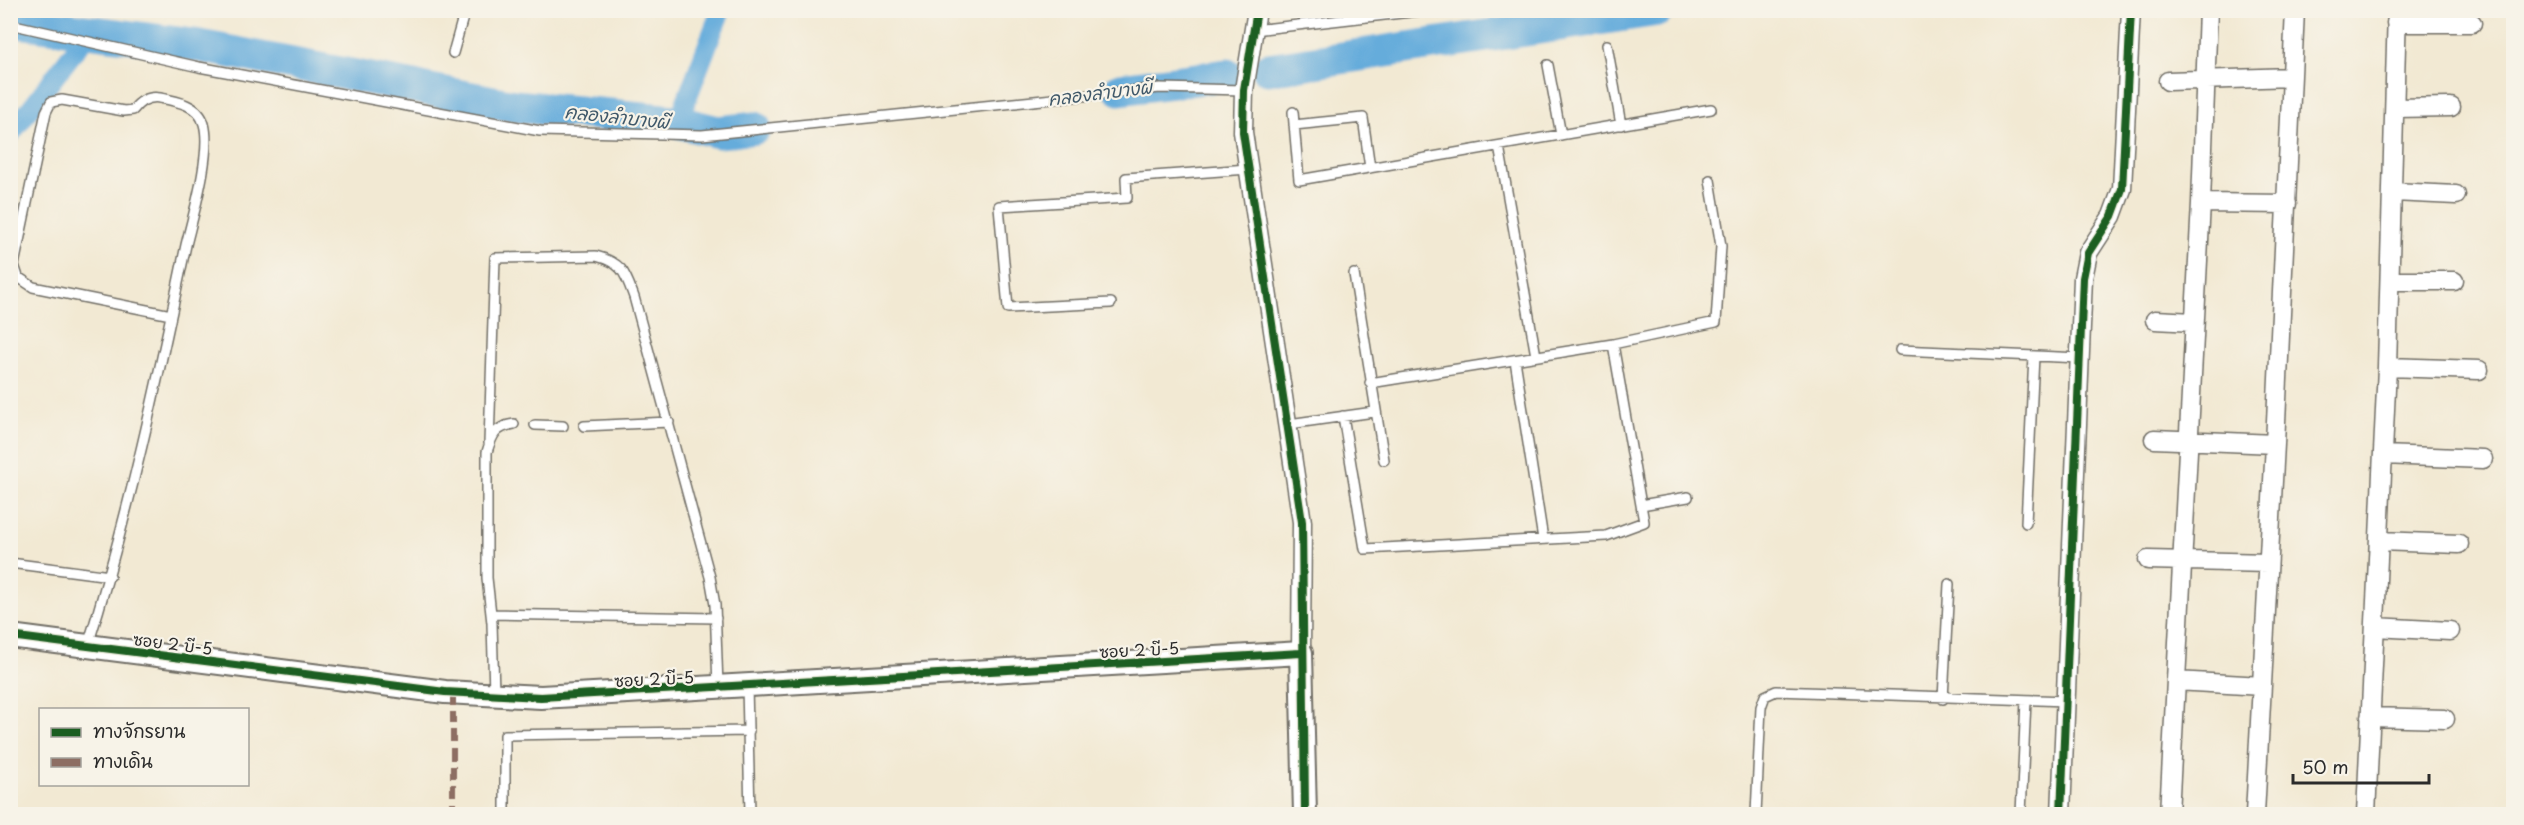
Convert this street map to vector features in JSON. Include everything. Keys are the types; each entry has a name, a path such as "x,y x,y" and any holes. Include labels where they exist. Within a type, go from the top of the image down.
{"street":[{"path":"1257,10 1244,90 1243,132 1289,424 1302,522 1301,653 1305,814"},
{"path":"2061,814 2083,278 2088,253 2112,216 2122,189 2131,10"},
{"path":"2169,814 2190,440 2208,10"},
{"path":"2255,814 2276,444 2295,10"},
{"path":"2366,814 2387,367 2396,17 2472,23"},
{"path":"2168,81 2292,77"},
{"path":"2395,108 2451,107"},
{"path":"2393,192 2456,195"},
{"path":"2201,203 2287,204"},
{"path":"2390,281 2454,281"},
{"path":"2155,320 2194,322"},
{"path":"2387,367 2479,370"},
{"path":"2154,439 2276,444"},
{"path":"2383,455 2483,459"},
{"path":"2379,541 2459,544"},
{"path":"2148,560 2268,563"},
{"path":"2375,627 2450,631"},
{"name":"ซอย 2 บี-5","path":"10,636 446,692 542,697 1301,653"},
{"path":"2176,681 2262,686"},
{"path":"2370,717 2445,719"}],"lane":[{"path":"453,52 465,10"},
{"path":"1254,30 1428,10"},
{"path":"10,24 199,67 540,131 702,135 1160,88 1244,90"},
{"path":"1607,45 1621,125"},
{"path":"1548,65 1561,135"},
{"path":"88,645 110,576 171,315 202,170 204,123 195,109 177,101 154,97 139,102 133,110 124,111 62,100 51,102 46,112 14,265 18,277 33,287 171,315"},
{"path":"1293,112 1299,180 1711,109"},
{"path":"1294,125 1363,118 1370,168"},
{"path":"1499,146 1536,356"},
{"path":"1111,303 1008,308 999,206 1127,198 1126,178 1248,169"},
{"path":"1370,383 1612,344 1716,322 1721,246 1710,180"},
{"path":"489,443 495,258 597,256 611,260 625,272 701,541 716,618 718,688"},
{"path":"1354,274 1374,412 1384,460"},
{"path":"1343,416 1365,549 1606,536 1644,522 1612,344"},
{"path":"1900,350 2080,358"},
{"path":"2026,523 2034,356"},
{"path":"1515,360 1543,539"},
{"path":"1289,424 1374,412"},
{"path":"584,426 669,422"},
{"path":"494,696 487,567 487,452 492,434 500,426 514,424"},
{"path":"536,425 563,426"},
{"path":"1641,506 1688,497"},
{"path":"10,563 110,576"},
{"path":"1943,699 1949,584"},
{"path":"491,614 716,618"},
{"path":"747,686 750,814"},
{"path":"1756,814 1761,707 1765,696 1776,691 1943,699 2066,700"},
{"path":"2021,814 2026,700"},
{"path":"505,814 505,735 748,731"}],"waterway":[{"path":"674,121 683,109 721,10"},
{"name":"คลองลำบางผี","path":"1268,69 1658,10"},
{"name":"คลองลำบางผี","path":"10,21 194,45 514,106 674,121 718,132 755,128"},
{"path":"10,135 89,32"},
{"name":"คลองลำบางผี","path":"1120,89 1227,75"}],"marked path":[{"path":"453,693 453,814"}],"cycle path":[{"path":"1257,10 1244,90 1243,132 1302,522 1305,814"},
{"path":"2061,814 2083,278 2088,253 2112,216 2122,189 2131,10"},
{"path":"10,636 445,692 541,697 1301,653"}]}
